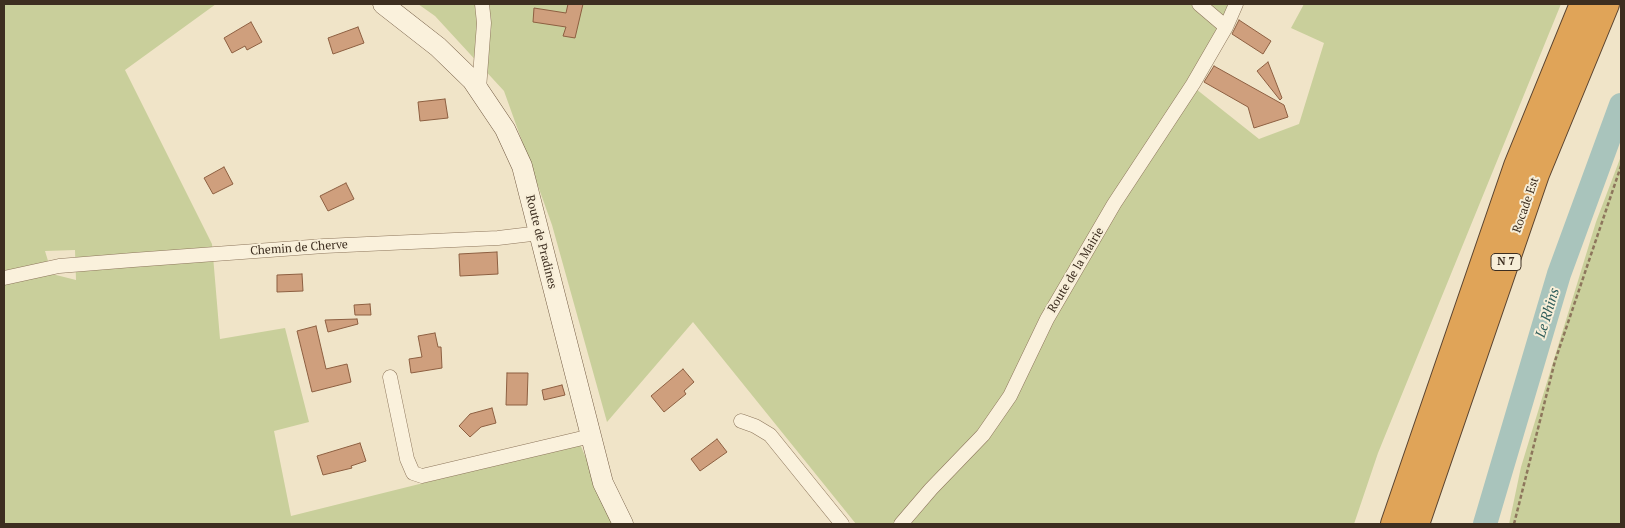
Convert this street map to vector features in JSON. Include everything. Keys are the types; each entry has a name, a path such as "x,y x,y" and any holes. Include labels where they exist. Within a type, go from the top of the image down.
{"highway":[{"name":"Rocade Est","path":"1394,524 1517,166 1583,4"},
{"name":"Rocade Est","path":"1416,524 1536,174 1606,4"}],"street":[{"name":"Route de Pradines","path":"383,4 438,47 472,80 505,129 522,166 603,483 623,524"},
{"path":"479,89 484,23 482,4"},
{"path":"1199,4 1226,27"},
{"name":"Route de la Mairie","path":"901,524 931,489 984,435 1010,396 1052,310 1114,204 1193,84 1226,27 1236,4"},
{"name":"Chemin de Cherve","path":"4,278 59,266 324,246 498,238 540,234"},
{"path":"390,376 407,459 413,473 422,476 590,436"},
{"path":"741,421 755,426 770,435 842,524"}],"path":[{"path":"1514,524 1555,361 1621,166"}],"green space":[{"path":"4,4 216,4 125,70 212,244 220,339 285,328 309,422 274,431 291,516 580,444 614,524 4,524","holes":["75,250 76,280 52,274 45,251"]},
{"path":"418,4 1240,4 1196,89 1259,139 1299,124 1324,43 1291,28 1304,4 1561,4 1378,453 1354,524 856,524 693,322 607,422 552,225 504,91 435,16"},
{"path":"1621,156 1621,524 1509,524 1521,467 1596,222"}],"building":[{"path":"568,4 583,4 575,38 563,36 566,27 533,22 534,8 566,13"},
{"path":"1239,20 1271,41 1263,54 1232,34"},
{"path":"251,22 262,42 247,50 245,46 232,53 224,38"},
{"path":"358,27 364,43 333,54 328,38"},
{"path":"1268,62 1282,98 1280,100 1257,71"},
{"path":"1214,66 1284,105 1288,117 1254,128 1248,107 1204,82"},
{"path":"445,99 448,118 420,121 418,102"},
{"path":"224,167 233,184 213,194 204,178"},
{"path":"346,183 354,199 328,211 320,196"},
{"path":"497,252 498,274 460,276 459,254"},
{"path":"302,274 303,291 277,292 277,275"},
{"path":"370,304 371,315 355,315 354,305"},
{"path":"357,319 358,324 328,332 325,320"},
{"path":"316,326 326,369 347,364 351,382 312,392 297,331"},
{"path":"435,333 438,347 441,347 442,368 411,373 409,359 422,357 418,336"},
{"path":"683,369 694,382 684,391 686,394 664,412 651,396"},
{"path":"507,373 528,373 527,405 506,405"},
{"path":"562,385 565,395 544,400 542,390"},
{"path":"492,408 496,423 481,427 470,437 459,426 470,414"},
{"path":"717,439 727,452 700,471 691,459"},
{"path":"360,443 366,461 351,466 352,468 323,475 317,456"}],"waterway":[{"name":"Le Rhins","path":"1485,524 1559,274 1621,105"}]}
